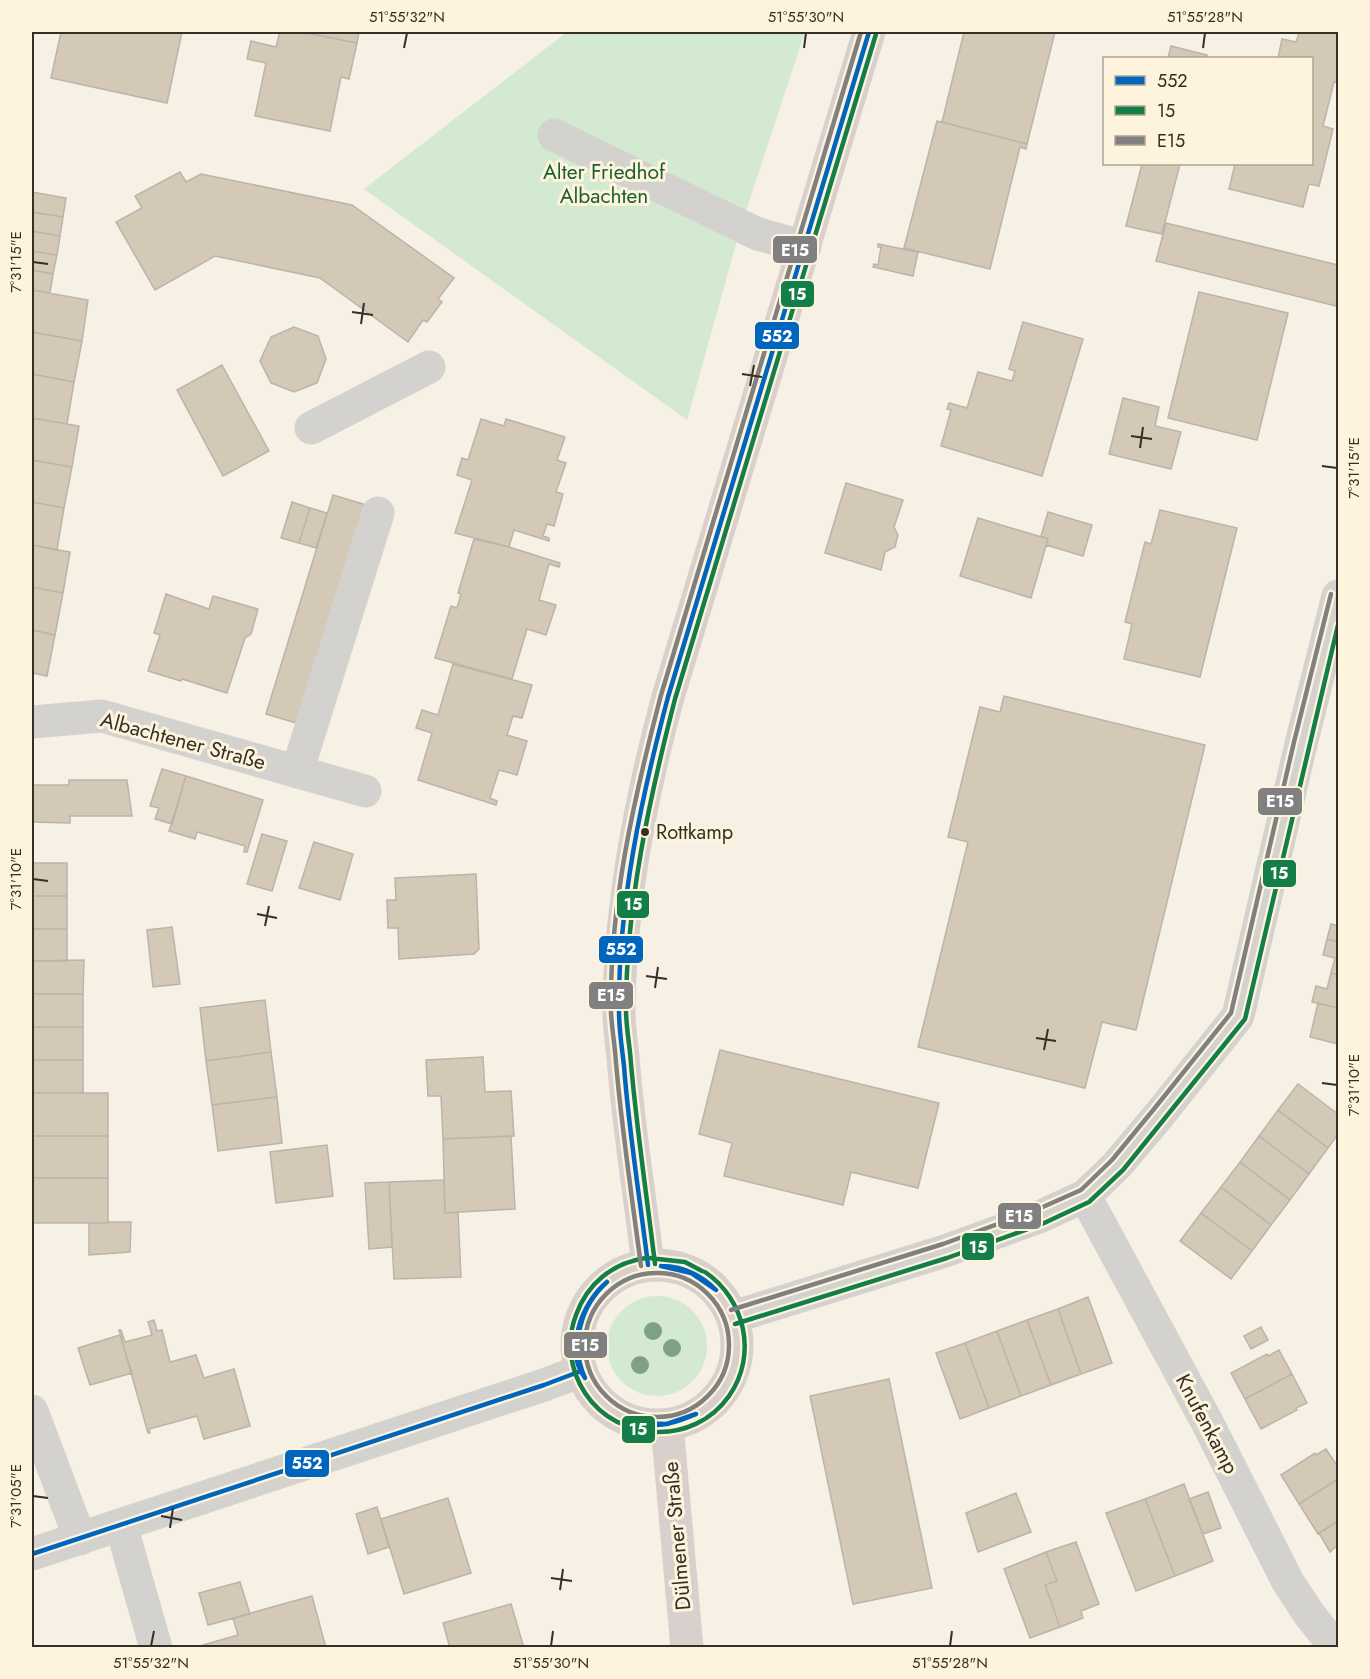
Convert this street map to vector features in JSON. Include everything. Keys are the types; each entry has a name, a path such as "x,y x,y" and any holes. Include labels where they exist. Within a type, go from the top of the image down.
{"main road":[{"path":"648,1264 626,1103 619,1015 624,922 653,751 712,548 869,32"},
{"path":"648,1264 675,1267 698,1276 717,1292 733,1317 737,1337 736,1362 727,1385 711,1405 690,1418 667,1425 639,1424 614,1413 593,1394 581,1371 577,1341 583,1313 599,1289 623,1272 648,1264"},
{"name":"Dülmener Straße","path":"667,1425 687,1647"}],"street":[{"path":"554,135 750,230 805,247"},
{"path":"311,428 429,367"},
{"path":"297,772 378,513"},
{"path":"733,1317 945,1251 1039,1217 1085,1196 1117,1165 1238,1016 1301,744 1327,695 1338,596"},
{"name":"Albachtener Straße","path":"32,722 102,716 365,791"},
{"name":"Knufenkamp","path":"1085,1196 1207,1422 1288,1582 1309,1614 1336,1647"},
{"path":"32,1554 581,1371"},
{"path":"32,1411 80,1539"},
{"path":"121,1525 156,1647"}],"green space":[{"name":"Alter Friedhof Albachten","path":"567,32 805,32 741,226 687,420 364,189"},
{"path":"657,1296 676,1299 693,1310 704,1327 707,1346 704,1365 693,1382 676,1393 657,1396 638,1393 621,1382 610,1365 607,1346 610,1327 621,1310 638,1299"}],"building":[{"path":"61,32 182,32 167,103 51,78"},
{"path":"280,32 302,32 357,43 349,79 341,77 330,131 255,116 266,63 247,59 251,41 276,47"},
{"path":"302,32 359,32 357,43"},
{"path":"964,32 1055,32 1027,144 942,122"},
{"path":"1295,32 1338,32 1338,83 1334,82 1323,126 1333,129 1319,186 1309,184 1303,207 1229,189 1235,165 1313,165 1313,57 1278,57 1282,39 1296,42 1299,33"},
{"path":"1171,46 1207,55 1206,57 1168,57"},
{"path":"937,121 1027,144 1026,149 1020,147 990,269 904,248"},
{"path":"1142,165 1180,165 1162,234 1126,226"},
{"path":"180,172 186,182 201,174 352,205 454,278 438,299 442,302 427,322 423,320 408,342 320,278 215,256 155,290 116,222 142,208 135,196"},
{"path":"32,192 66,198 63,217 32,212"},
{"path":"32,212 63,217 60,236 32,231"},
{"path":"1166,223 1338,265 1336,306 1156,261"},
{"path":"32,231 60,236 57,255 32,251"},
{"path":"878,244 918,252 913,276 873,267 874,264 878,265 881,247 878,247"},
{"path":"32,251 57,255 53,274 32,270"},
{"path":"32,270 53,274 50,293 32,290"},
{"path":"32,290 88,300 82,341 32,332"},
{"path":"1199,292 1288,313 1257,440 1168,418"},
{"path":"1023,322 1083,339 1042,476 941,446 951,410 947,409 949,403 967,408 978,372 1012,381 1015,371 1009,369"},
{"path":"294,327 318,336 326,359 317,383 294,392 271,383 260,361 271,337"},
{"path":"32,332 82,341 74,382 32,374"},
{"path":"222,365 269,451 223,476 177,390"},
{"path":"32,374 74,382 67,424 32,418"},
{"path":"1123,398 1159,407 1155,426 1181,432 1171,469 1109,454"},
{"path":"32,418 79,426 72,467 32,460"},
{"path":"481,419 504,426 506,419 565,437 557,460 566,463 556,492 563,494 554,526 547,524 543,536 549,538 549,541 514,530 509,547 455,533 472,480 457,475 462,458 468,460"},
{"path":"32,460 72,467 64,508 32,502"},
{"path":"846,483 903,500 894,527 898,535 895,547 885,552 881,570 825,553"},
{"path":"333,495 370,506 303,725 266,714"},
{"path":"32,502 64,508 57,550 32,545"},
{"path":"292,502 310,508 299,543 281,538"},
{"path":"310,508 327,513 316,548 299,543"},
{"path":"1160,510 1237,528 1200,677 1124,659 1132,624 1125,622 1145,542 1151,544"},
{"path":"1048,512 1092,525 1083,556 1046,545 1048,539 1041,536"},
{"path":"978,518 1048,539 1031,598 960,576"},
{"path":"474,539 560,563 559,567 549,564 539,600 556,605 546,635 527,629 512,679 435,658 451,606 457,608 461,594 458,593"},
{"path":"32,545 70,552 63,593 32,587"},
{"path":"32,587 63,593 55,635 32,630"},
{"path":"166,594 209,609 213,596 258,609 251,634 245,638 227,693 148,671 160,635 154,633"},
{"path":"32,630 55,635 47,676 32,673"},
{"path":"453,664 532,685 522,718 513,716 507,735 527,741 517,775 499,770 490,798 497,801 496,805 418,780 432,733 416,728 422,710 438,715"},
{"path":"1004,696 1205,745 1136,1030 1102,1022 1085,1088 918,1047 968,842 948,837 980,707 1000,712"},
{"path":"162,769 186,776 172,824 155,819 159,808 150,806"},
{"path":"186,776 263,800 247,852 244,852 245,846 197,832 195,839 169,831"},
{"path":"69,780 127,780 132,816 70,816 70,823 32,822 32,785 69,785"},
{"path":"262,834 287,841 272,891 247,884"},
{"path":"314,842 353,854 340,900 299,888"},
{"path":"32,863 67,863 67,896 32,896"},
{"path":"476,874 479,949 474,954 399,959 398,928 388,928 387,900 396,900 395,878"},
{"path":"32,896 67,896 67,929 32,929"},
{"path":"1331,924 1338,926 1338,942 1327,939"},
{"path":"172,927 180,984 153,987 147,930"},
{"path":"32,929 67,929 67,961 32,961"},
{"path":"1327,939 1338,942 1338,975 1331,973 1335,958 1323,955"},
{"path":"84,960 83,994 32,994 32,961"},
{"path":"1331,973 1338,975 1338,1008 1312,1002 1316,986 1327,989"},
{"path":"32,994 83,994 83,1027 32,1027"},
{"path":"265,1000 271,1052 206,1061 200,1008"},
{"path":"1318,1003 1338,1008 1338,1044 1310,1037"},
{"path":"32,1027 83,1027 83,1060 32,1060"},
{"path":"720,1050 939,1103 918,1188 851,1172 843,1205 724,1176 732,1143 699,1134"},
{"path":"271,1052 277,1097 212,1105 206,1061"},
{"path":"483,1057 485,1092 511,1091 514,1136 443,1139 441,1096 428,1096 426,1060"},
{"path":"32,1060 83,1060 83,1093 32,1093"},
{"path":"1298,1084 1338,1114 1338,1134 1328,1148 1278,1110"},
{"path":"32,1093 108,1093 108,1136 32,1136"},
{"path":"277,1097 282,1143 218,1151 212,1105"},
{"path":"1278,1110 1328,1148 1309,1174 1259,1136"},
{"path":"32,1136 108,1136 108,1178 32,1178"},
{"path":"511,1136 515,1209 445,1213 443,1139"},
{"path":"1259,1136 1309,1174 1290,1200 1240,1162"},
{"path":"327,1145 333,1196 276,1203 270,1152"},
{"path":"1240,1162 1290,1200 1271,1225 1221,1187"},
{"path":"32,1178 108,1178 108,1223 32,1223"},
{"path":"444,1180 445,1213 458,1212 461,1277 394,1279 389,1182"},
{"path":"389,1182 392,1247 369,1249 365,1183"},
{"path":"1221,1187 1271,1225 1252,1251 1201,1213"},
{"path":"1201,1213 1252,1251 1231,1279 1180,1241"},
{"path":"131,1222 130,1252 89,1255 89,1223"},
{"path":"1088,1297 1112,1363 1081,1374 1058,1309"},
{"path":"1058,1309 1081,1374 1051,1385 1027,1320"},
{"path":"154,1320 157,1331 162,1330 170,1362 196,1355 204,1378 234,1369 250,1426 204,1439 197,1416 149,1429 150,1433 148,1433 119,1330 125,1342 152,1335 148,1322"},
{"path":"1027,1320 1051,1385 1021,1396 997,1331"},
{"path":"1261,1327 1268,1340 1251,1349 1244,1336"},
{"path":"997,1331 1021,1396 989,1408 965,1343"},
{"path":"120,1335 132,1373 90,1385 78,1348"},
{"path":"965,1343 989,1408 960,1419 936,1353"},
{"path":"1279,1350 1292,1374 1245,1399 1231,1373"},
{"path":"1292,1374 1307,1403 1261,1429 1245,1399"},
{"path":"889,1379 932,1588 853,1604 810,1396"},
{"path":"1326,1449 1338,1467 1338,1479 1299,1504 1281,1475 1315,1453 1316,1455"},
{"path":"1338,1479 1338,1521 1318,1534 1299,1504"},
{"path":"1184,1484 1213,1561 1175,1576 1145,1499"},
{"path":"1208,1492 1221,1528 1203,1534 1189,1499"},
{"path":"1016,1493 1031,1532 978,1552 966,1513"},
{"path":"448,1498 471,1573 404,1594 381,1519"},
{"path":"1145,1499 1175,1576 1136,1591 1106,1513"},
{"path":"377,1507 389,1547 368,1554 356,1514"},
{"path":"1338,1521 1338,1545 1330,1552 1319,1533"},
{"path":"1076,1542 1099,1604 1081,1611 1083,1618 1060,1627 1045,1585 1057,1581 1046,1552"},
{"path":"1046,1552 1057,1581 1045,1585 1060,1627 1030,1638 1004,1569"},
{"path":"240,1582 250,1614 208,1625 199,1593"},
{"path":"312,1596 326,1648 204,1648 203,1645 238,1635 233,1618"},
{"path":"511,1604 524,1648 450,1648 443,1623"}],"transit line":[{"name":"E15","path":"641,1266 624,1139 611,1013 614,933 625,852 661,695 861,32"},
{"name":"552","path":"648,1265 619,1018 622,932 633,852 668,697 869,32"},
{"name":"15","path":"655,1264 626,1017 630,931 648,814 675,699 876,34"},
{"name":"E15","path":"731,1310 943,1244 1036,1210 1081,1190 1112,1160 1231,1013 1331,594"},
{"name":"15","path":"735,1324 947,1258 1042,1224 1089,1202 1123,1170 1245,1019 1338,625"},
{"name":"15","path":"646,1258 612,1270 594,1285 576,1315 570,1345 576,1375 585,1393 599,1410 616,1422 636,1429 656,1432 677,1430 696,1424 714,1412 729,1396 738,1380 745,1346 738,1312 719,1283 705,1272"},
{"name":"15","path":"649,1258 685,1262 702,1271"},
{"name":"552","path":"661,1266 691,1272 716,1290"},
{"name":"552","path":"661,1266 691,1273 716,1290"},
{"name":"E15","path":"657,1273 684,1279 697,1285 708,1294 717,1305 723,1318 729,1345 723,1372 717,1385 708,1396 697,1405 684,1411 657,1417 630,1411 617,1405 606,1396 597,1385 591,1372 585,1345 591,1318 597,1305 606,1294 617,1285 630,1279 657,1273"},
{"name":"552","path":"585,1378 576,1354 579,1327 590,1302 607,1282"},
{"name":"552","path":"585,1378 578,1352 580,1327 590,1302 607,1282"},
{"name":"552","path":"32,1554 581,1371"},
{"name":"552","path":"637,1423 667,1424 696,1414"},
{"name":"552","path":"637,1423 667,1424 696,1414"}],"place":[{"name":"Rottkamp","path":"645,832"}]}
